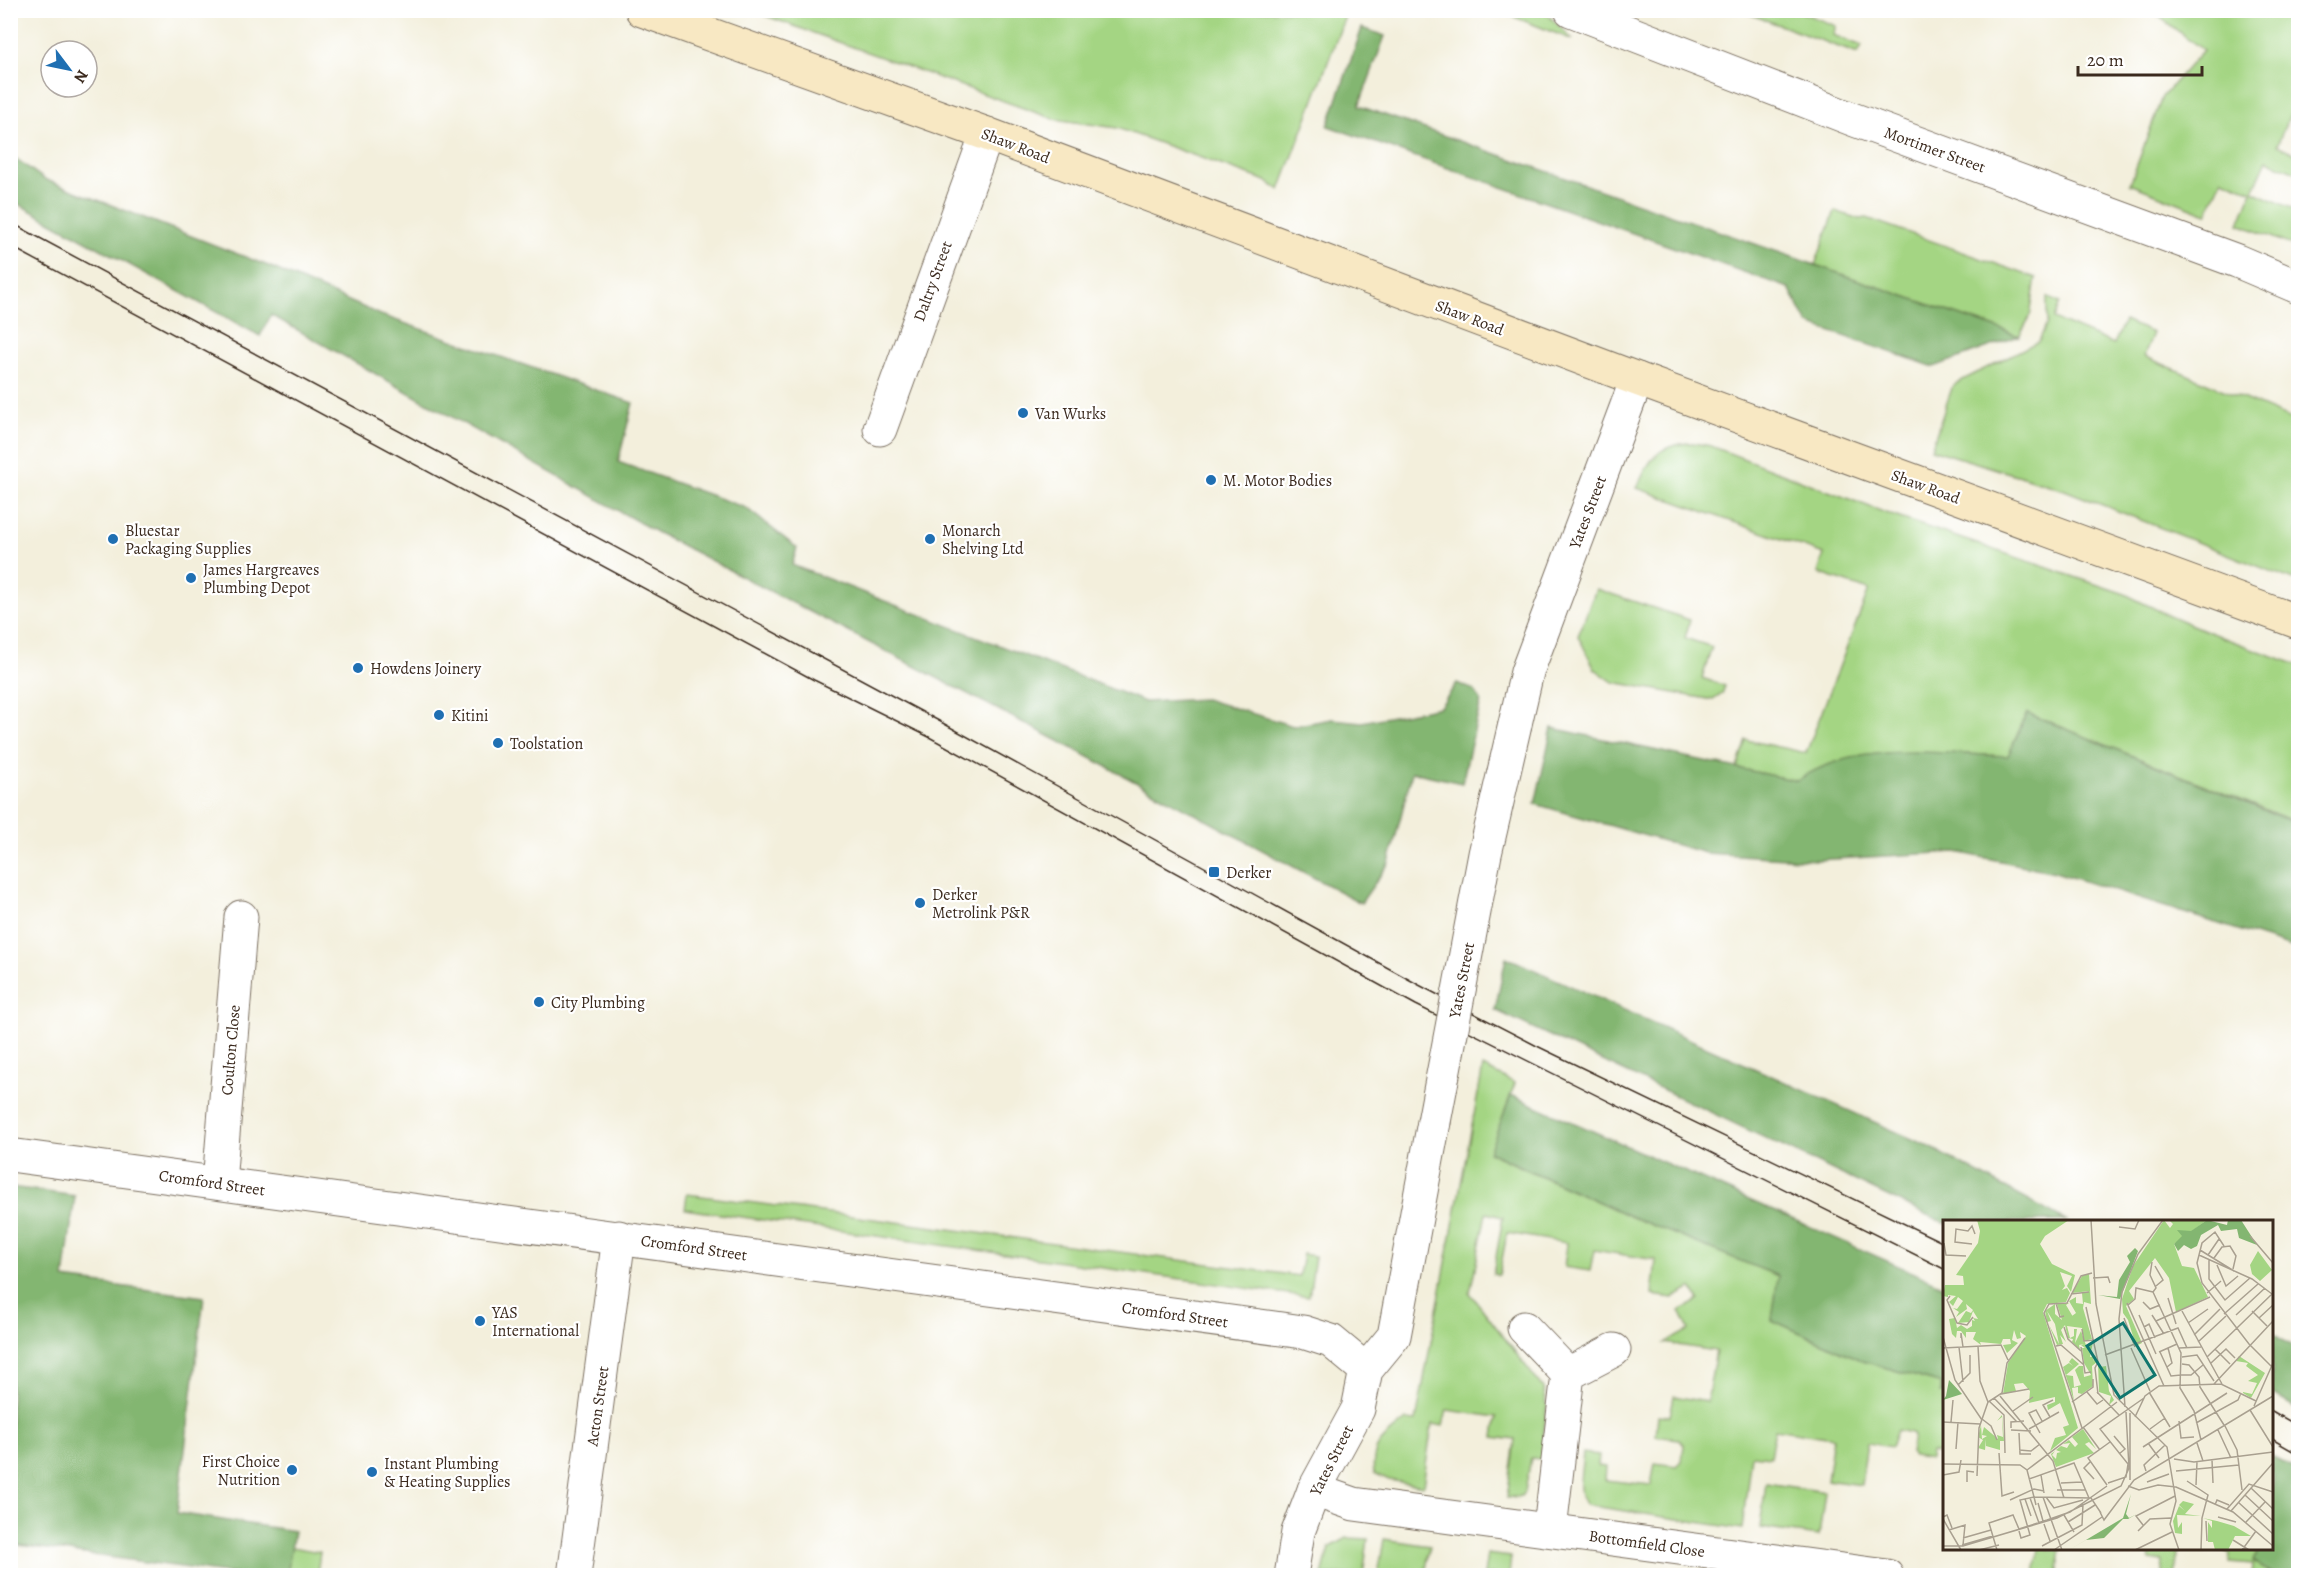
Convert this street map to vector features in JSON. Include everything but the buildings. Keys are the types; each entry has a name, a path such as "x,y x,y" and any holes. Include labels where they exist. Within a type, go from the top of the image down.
{"main road":[{"name":"Shaw Road","path":"642,10 987,134 1636,379 2298,622"}],"street":[{"name":"Mortimer Street","path":"1571,10 1832,111 2238,261 2298,287"},
{"name":"Daltry Street","path":"880,429 987,134"},
{"name":"Yates Street","path":"1291,1575 1299,1533 1314,1490 1358,1409 1366,1370 1394,1336 1485,854 1527,672 1636,379"},
{"name":"Coulton Close","path":"219,1183 241,917"},
{"name":"Cromford Street","path":"10,1155 1303,1332 1331,1341 1366,1370"},
{"name":"Acton Street","path":"574,1575 619,1237"},
{"path":"1524,1328 1568,1374"},
{"path":"1568,1374 1614,1350"},
{"path":"1550,1529 1568,1374"},
{"name":"Bottomfield Close","path":"1314,1490 1354,1504 1887,1575"}],"green space":[{"path":"752,11 1347,11 1280,190 1266,181 1117,128 1054,119"},
{"path":"1499,11 1544,11 1573,40"},
{"path":"1741,11 1798,11 1836,26 1833,35 1862,46 1858,54"},
{"path":"2142,11 2298,11 2298,96 2277,145 2298,155 2298,173 2267,160 2253,191 2298,211 2298,248 2239,224 2252,191 2222,179 2207,214 2130,184 2162,97 2203,50 2158,16"},
{"path":"1362,28 1385,36 1359,106 2019,336 1934,367 1808,324 1789,288 1328,126"},
{"path":"11,155 44,179 266,265 381,315 633,403 618,462 746,508 797,548 792,565 1145,702 1205,699 1293,726 1332,719 1362,722 1440,707 1457,683 1474,690 1481,701 1462,783 1412,772 1389,863 1361,903 1072,748 658,533 271,315 260,336 11,200"},
{"path":"1835,211 1859,219 1867,218 2036,278 2030,317 2019,336 1815,265"},
{"path":"2047,297 2060,303 2054,319 2114,344 2124,321 2153,333 2144,356 2298,422 2298,582 2062,489 1931,449 1953,385 2039,341 2047,323"},
{"path":"1693,443 1711,446 1891,515 2125,594 2189,624 2298,665 2298,823 2027,713 2008,756 1927,752 1871,755 1819,768 1797,781 1737,768 1746,740 1806,753 1869,590 1818,573 1824,554 1637,488 1646,468 1663,450 1671,446"},
{"path":"1596,589 1690,620 1685,638 1712,647 1702,678 1725,686 1722,694 1713,700 1613,682 1595,669 1578,636"},
{"path":"2027,713 2298,824 2298,949 2055,872 1956,852 1816,860 1705,853 1535,804 1552,728 1797,781 1820,768 1871,755 1927,752 2008,756"},
{"path":"1506,957 1930,1147 2064,1220 1943,1220 1943,1223 1495,1010"},
{"path":"1483,1067 1515,1083 1490,1153 1632,1217 1779,1276 1772,1320 1863,1361 1942,1384 1940,1393 1943,1394 1943,1454 1931,1452 1930,1459 1913,1456 1910,1453 1913,1436 1911,1433 1897,1430 1891,1447 1867,1443 1861,1485 1827,1480 1833,1438 1775,1429 1770,1457 1751,1455 1742,1529 1586,1505 1580,1487 1583,1453 1599,1455 1598,1466 1606,1467 1605,1480 1651,1485 1655,1463 1677,1466 1682,1461 1684,1445 1678,1439 1656,1436 1658,1415 1670,1416 1674,1396 1707,1402 1716,1351 1665,1343 1689,1330 1680,1311 1699,1300 1692,1288 1673,1298 1652,1295 1656,1260 1594,1250 1590,1271 1564,1267 1567,1243 1507,1233 1499,1275 1493,1274 1503,1217 1486,1213 1470,1293 1543,1388 1547,1404 1541,1459 1531,1458 1525,1491 1521,1496 1507,1498 1515,1440 1494,1437 1497,1417 1447,1410 1443,1426 1432,1424 1423,1486 1389,1480 1374,1473 1374,1455 1381,1442 1406,1420 1416,1421"},
{"path":"1511,1095 1943,1286 1943,1394 1940,1393 1942,1384 1863,1361 1772,1320 1778,1276 1632,1217 1489,1152"},
{"path":"11,1187 75,1196 64,1279 204,1297 177,1513 294,1531 287,1575 241,1575 11,1544"},
{"path":"687,1194 1299,1276 1303,1254 1315,1256 1309,1297 685,1209"},
{"path":"2273,1335 2298,1349 2298,1409 2273,1395"},
{"path":"2273,1457 2298,1472 2298,1575 2273,1575 2253,1562 2258,1552 2255,1550 2273,1550"},
{"path":"1766,1483 1825,1492 1819,1536 1760,1528"},
{"path":"1347,1538 1368,1539 1363,1575 1322,1575 1329,1548"},
{"path":"1384,1539 1430,1546 1425,1575 1378,1575"},
{"path":"291,1547 320,1552 317,1575 287,1576"},
{"path":"2039,1550 2061,1550 2057,1575 2035,1575"},
{"path":"2152,1550 2179,1550 2174,1575 2162,1575 2163,1562 2150,1560"},
{"path":"2227,1550 2255,1550 2258,1552 2253,1562 2273,1575 2252,1575 2253,1565 2229,1563 2230,1553"},
{"path":"1487,1554 1511,1557 1509,1575 1484,1575"}],"tram line":[{"path":"10,222 939,721 1419,985 1537,1046 1943,1243"},
{"path":"10,246 814,680 929,737 1416,1005 1943,1268"},
{"path":"2273,1412 2298,1426"},
{"path":"2273,1440 2298,1454"}],"place":[{"name":"Van Wurks","path":"1023,413"},
{"name":"M. Motor Bodies","path":"1211,480"},
{"name":"Bluestar Packaging Supplies","path":"113,539"},
{"name":"Monarch Shelving Ltd","path":"930,539"},
{"name":"James Hargreaves Plumbing Depot","path":"191,578"},
{"name":"Howdens Joinery","path":"358,668"},
{"name":"Kitini","path":"439,715"},
{"name":"Toolstation","path":"498,743"},
{"name":"Derker","path":"1214,872"},
{"name":"Derker Metrolink P&R","path":"920,903"},
{"name":"City Plumbing","path":"539,1002"},
{"name":"YAS International","path":"480,1321"},
{"name":"First Choice Nutrition","path":"292,1470"},
{"name":"Instant Plumbing & Heating Supplies","path":"372,1472"}]}
